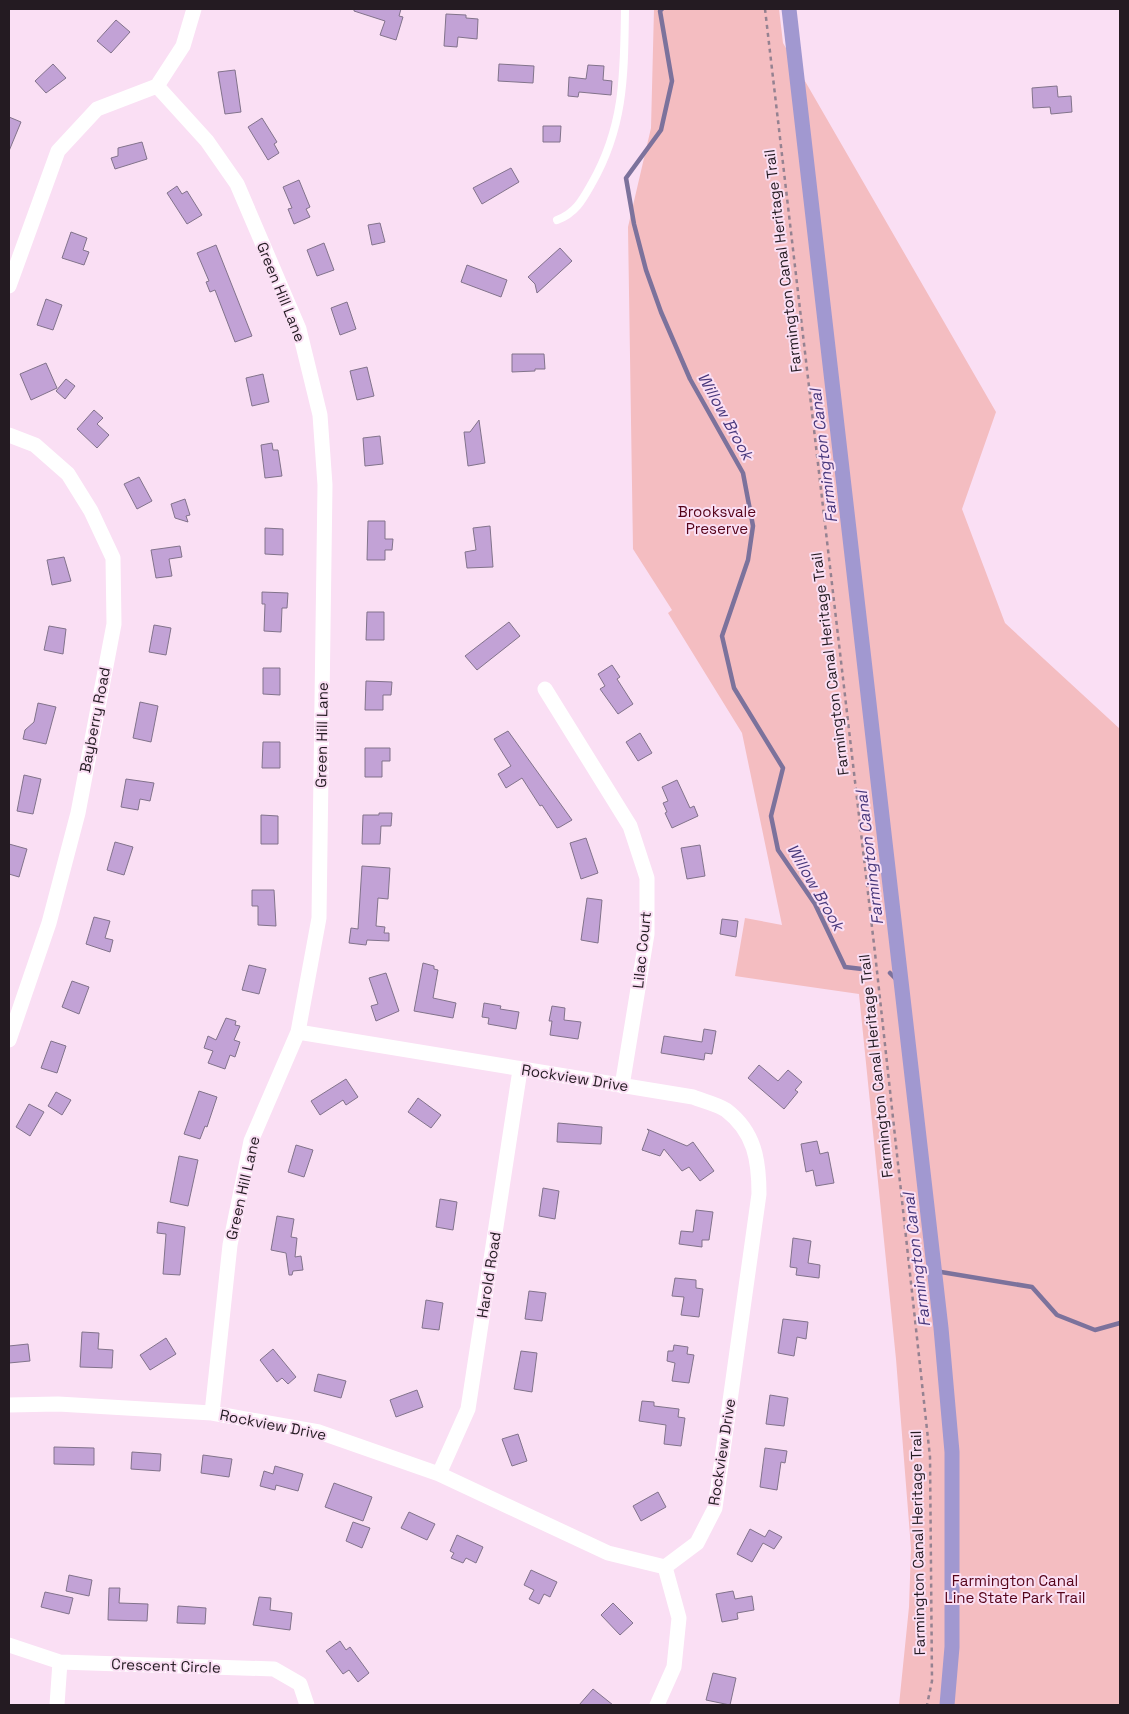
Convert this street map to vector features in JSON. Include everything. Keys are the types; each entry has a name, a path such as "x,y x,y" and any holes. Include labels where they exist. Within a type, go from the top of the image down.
{"street":[{"path":"9,286 58,151 97,109 157,86 182,46 194,9"},
{"name":"Green Hill Lane","path":"157,86 207,141 237,184 298,329 320,415 326,485 319,918 298,1032 251,1141 230,1245 212,1414"},
{"name":"Bayberry Road","path":"9,435 35,445 68,474 91,511 113,558 114,624 78,813 49,923 9,1040"},
{"name":"Lilac Court","path":"545,689 630,826 647,878 647,934 622,1086"},
{"name":"Rockview Drive","path":"9,1405 58,1404 212,1414 319,1432 439,1474 608,1553 666,1567 697,1542 715,1508 759,1194 759,1162 748,1134 726,1110 693,1097 298,1032"},
{"name":"Harold Road","path":"439,1474 468,1410 520,1070"},
{"path":"657,1705 674,1667 679,1618 666,1567"},
{"name":"Crescent Circle","path":"9,1645 60,1662 274,1669 300,1684 307,1705"},
{"path":"57,1705 60,1662"}],"lane":[{"path":"557,220 566,217 580,206 611,143 620,112 624,77 625,9"}],"path":[{"name":"Farmington Canal Heritage Trail","path":"765,9 875,953 930,1457 932,1681 928,1705"}],"green space":[{"path":"654,9 779,9 783,43 996,412 962,509 1005,623 1120,729 1120,1705 899,1705 909,1607 911,1548 896,1359 859,994 735,976 745,918 782,925 742,733 668,613 672,610 633,549 628,227 651,128"}],"building":[{"path":"354,9 401,9 399,16 403,17 396,40 380,35 385,21 354,11"},
{"path":"446,14 466,15 466,18 478,19 477,39 458,37 457,47 444,46"},
{"path":"116,20 130,32 111,53 97,41"},
{"path":"53,64 66,78 46,93 35,81"},
{"path":"499,64 534,66 533,83 498,81"},
{"path":"588,65 604,66 603,80 612,81 611,95 579,92 578,97 568,96 569,77 586,79"},
{"path":"235,70 241,112 225,114 218,72"},
{"path":"1057,86 1058,97 1071,96 1072,112 1051,114 1050,107 1033,108 1032,88"},
{"path":"9,117 21,122 9,151"},
{"path":"262,118 277,142 274,144 279,153 268,160 248,127"},
{"path":"543,126 561,126 560,142 543,142"},
{"path":"142,142 147,159 115,169 111,158 118,156 118,148"},
{"path":"511,168 519,182 482,204 473,188"},
{"path":"299,180 310,207 306,209 310,217 294,224 288,209 292,208 283,187"},
{"path":"177,186 182,194 187,191 202,215 187,224 167,193"},
{"path":"380,223 385,242 372,245 368,225"},
{"path":"71,232 87,238 83,250 89,252 84,265 62,258"},
{"path":"324,243 334,270 317,276 307,250"},
{"path":"216,245 252,336 235,342 215,290 210,292 206,282 209,281 197,253"},
{"path":"560,248 572,261 537,293 535,284 528,277"},
{"path":"467,265 507,280 501,297 461,282"},
{"path":"46,299 62,305 53,330 37,325"},
{"path":"347,302 356,329 340,335 331,308"},
{"path":"512,354 544,354 545,369 512,372"},
{"path":"46,363 57,388 31,400 20,374"},
{"path":"367,367 374,396 357,400 350,371"},
{"path":"263,374 269,402 252,406 246,378"},
{"path":"66,379 75,386 65,399 56,391"},
{"path":"94,410 103,418 97,424 109,435 97,448 77,429"},
{"path":"479,420 485,463 468,466 464,432 470,432"},
{"path":"380,436 383,464 365,466 363,438"},
{"path":"272,443 273,450 278,450 282,476 265,478 261,445"},
{"path":"139,477 152,501 137,509 124,484"},
{"path":"185,499 190,515 186,516 188,522 175,518 171,504"},
{"path":"368,521 385,521 385,539 393,539 392,550 385,550 385,560 367,560"},
{"path":"490,526 493,567 467,568 465,552 476,550 473,528"},
{"path":"265,528 283,529 283,555 265,554"},
{"path":"180,546 182,557 169,559 172,576 156,578 151,550"},
{"path":"64,557 71,581 52,585 47,560"},
{"path":"262,592 288,593 287,608 282,608 281,632 264,631 265,604 262,604"},
{"path":"367,612 384,612 384,640 366,640"},
{"path":"509,622 520,636 477,670 465,656"},
{"path":"154,625 171,628 166,655 149,652"},
{"path":"49,626 66,629 63,654 44,650"},
{"path":"612,665 620,677 617,679 633,704 618,714 600,689 605,686 598,674"},
{"path":"263,668 280,668 280,695 263,694"},
{"path":"366,681 392,682 391,695 383,695 383,710 365,710"},
{"path":"140,702 158,706 151,742 133,738"},
{"path":"38,703 56,707 46,744 23,739 25,730 34,722"},
{"path":"508,731 572,820 557,828 522,778 506,788 498,774 511,766 494,739"},
{"path":"640,733 652,753 638,761 626,742"},
{"path":"263,742 280,742 280,768 262,768"},
{"path":"365,748 390,748 390,761 382,761 382,777 365,777"},
{"path":"24,775 41,779 33,814 17,811"},
{"path":"126,779 154,783 150,801 140,799 138,810 121,807"},
{"path":"677,780 690,808 694,806 698,816 672,828 665,813 667,812 663,803 668,801 662,787"},
{"path":"379,813 392,813 391,826 381,826 380,844 362,844 363,815 379,815"},
{"path":"261,815 278,816 278,844 261,844"},
{"path":"586,838 598,873 581,879 570,843"},
{"path":"115,842 133,847 124,875 107,870"},
{"path":"9,844 27,849 19,877 9,874"},
{"path":"700,845 705,876 687,879 681,848"},
{"path":"362,866 390,868 388,899 378,898 376,926 385,927 384,933 389,933 389,941 367,940 366,945 349,943 351,928 358,929"},
{"path":"252,890 274,890 276,926 258,925 258,906 252,906"},
{"path":"587,898 602,900 598,943 581,940"},
{"path":"94,917 110,921 105,938 113,940 110,952 86,944"},
{"path":"722,919 738,921 736,937 720,934"},
{"path":"423,963 434,966 434,969 438,970 433,998 456,1003 453,1018 414,1011"},
{"path":"249,965 266,969 259,994 242,990"},
{"path":"386,973 399,1011 376,1021 371,1006 378,1004 369,978"},
{"path":"72,981 89,987 79,1014 62,1007"},
{"path":"484,1003 501,1006 500,1009 519,1012 516,1029 488,1024 489,1018 482,1017"},
{"path":"552,1006 565,1008 564,1020 581,1022 578,1039 550,1035 552,1021 549,1021"},
{"path":"226,1018 236,1021 235,1025 240,1026 234,1040 240,1042 235,1057 230,1055 225,1069 208,1063 213,1051 204,1048 208,1036 216,1040"},
{"path":"704,1029 716,1031 712,1054 705,1053 704,1060 661,1053 664,1036 702,1042"},
{"path":"51,1041 66,1046 57,1073 41,1068"},
{"path":"759,1065 778,1081 788,1070 802,1082 795,1090 798,1092 784,1109 748,1078"},
{"path":"346,1079 358,1097 346,1105 343,1100 320,1115 311,1101"},
{"path":"199,1091 217,1097 207,1127 205,1126 200,1139 184,1134"},
{"path":"56,1092 71,1100 62,1115 48,1106"},
{"path":"418,1098 441,1115 431,1128 408,1112"},
{"path":"29,1104 44,1112 30,1136 16,1127"},
{"path":"558,1123 602,1127 601,1144 557,1142"},
{"path":"647,1129 687,1146 693,1142 714,1171 700,1181 689,1167 682,1171 664,1149 660,1156 642,1150 649,1131"},
{"path":"817,1141 820,1154 828,1152 834,1183 816,1186 813,1170 806,1172 801,1144"},
{"path":"296,1145 313,1150 304,1177 288,1172"},
{"path":"179,1156 198,1160 188,1206 170,1202"},
{"path":"543,1188 559,1191 555,1219 539,1216"},
{"path":"440,1199 457,1202 453,1230 436,1227"},
{"path":"696,1210 713,1212 709,1240 702,1240 702,1247 679,1244 681,1231 693,1232"},
{"path":"277,1216 294,1219 291,1237 297,1238 295,1257 301,1256 303,1270 293,1271 292,1275 289,1275 286,1253 271,1250"},
{"path":"158,1222 185,1227 180,1275 163,1274 166,1234 157,1233"},
{"path":"793,1238 811,1241 808,1263 820,1265 819,1278 796,1275 797,1268 790,1267"},
{"path":"675,1278 696,1280 696,1288 703,1289 699,1317 681,1315 684,1297 672,1296"},
{"path":"529,1291 546,1293 542,1321 525,1319"},
{"path":"426,1300 443,1303 439,1330 422,1328"},
{"path":"783,1319 808,1322 806,1339 797,1337 794,1356 778,1353"},
{"path":"82,1332 99,1333 98,1349 113,1350 112,1368 80,1367"},
{"path":"166,1338 176,1354 150,1370 140,1355"},
{"path":"28,1344 30,1361 9,1363 9,1346"},
{"path":"674,1345 688,1347 687,1354 694,1355 689,1383 672,1381 675,1363 667,1361 668,1351 673,1351"},
{"path":"273,1349 296,1377 288,1384 282,1378 277,1382 260,1360"},
{"path":"521,1351 537,1353 532,1392 514,1389"},
{"path":"318,1374 346,1381 341,1398 314,1391"},
{"path":"417,1390 423,1407 396,1417 390,1400"},
{"path":"770,1395 788,1398 784,1426 766,1424"},
{"path":"642,1401 654,1402 654,1406 679,1409 678,1417 685,1418 681,1446 664,1444 666,1425 639,1421"},
{"path":"518,1434 527,1461 512,1466 502,1439"},
{"path":"54,1447 94,1448 94,1465 54,1464"},
{"path":"765,1448 787,1451 785,1463 781,1462 777,1490 760,1487"},
{"path":"132,1452 161,1454 160,1471 131,1469"},
{"path":"203,1455 232,1459 229,1477 201,1473"},
{"path":"275,1466 303,1474 298,1491 276,1485 275,1490 260,1486 264,1471 273,1474"},
{"path":"334,1483 372,1497 363,1521 325,1507"},
{"path":"658,1492 666,1507 641,1521 633,1506"},
{"path":"409,1512 435,1524 427,1540 401,1528"},
{"path":"353,1522 370,1528 362,1548 346,1541"},
{"path":"750,1529 765,1537 769,1530 782,1537 774,1549 763,1543 752,1562 737,1554"},
{"path":"457,1535 483,1547 476,1563 466,1558 463,1563 451,1558 454,1553 450,1551"},
{"path":"531,1570 557,1582 550,1597 544,1594 539,1604 529,1599 534,1590 524,1585"},
{"path":"69,1575 92,1580 89,1596 66,1591"},
{"path":"109,1588 120,1588 119,1603 148,1604 147,1621 108,1620"},
{"path":"733,1591 735,1599 752,1596 754,1610 737,1613 738,1619 722,1622 716,1594"},
{"path":"45,1592 73,1598 69,1614 41,1607"},
{"path":"259,1597 271,1598 270,1610 292,1613 290,1630 253,1625"},
{"path":"613,1603 633,1623 620,1635 601,1615"},
{"path":"178,1606 206,1608 205,1624 177,1623"},
{"path":"340,1641 346,1650 350,1647 369,1673 358,1682 349,1670 343,1674 326,1651"},
{"path":"713,1673 736,1678 730,1705 706,1700"},
{"path":"593,1689 613,1705 579,1705"}],"waterway":[{"name":"Willow Brook","path":"662,9 660,11 672,81 661,130 626,178 634,224 646,270 661,312 690,379 743,473 753,526 748,560 722,636 734,688 783,768 771,816 778,850 815,904 845,967 862,969"},
{"name":"Farmington Canal","path":"789,9 941,1328 952,1452 952,1647 947,1705"},
{"path":"890,973 902,985"},
{"path":"935,1271 1032,1287 1057,1315 1095,1330 1120,1323"}],"park label":[{"name":"Brooksvale Preserve","path":"717,520"},
{"name":"Farmington Canal Line State Park Trail","path":"1015,1590"}]}
